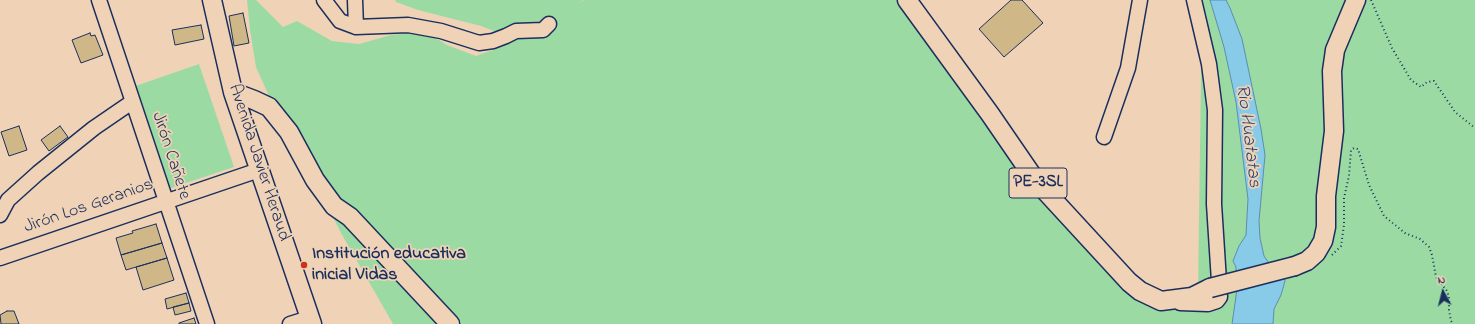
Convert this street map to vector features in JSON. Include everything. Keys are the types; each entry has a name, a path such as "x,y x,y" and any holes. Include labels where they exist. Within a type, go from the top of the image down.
{"main road":[{"name":"Avenida Javier Heraud","path":"212,0 233,92 310,321"},
{"name":"PE-3SL","path":"907,0 990,114 1036,181 1129,282 1140,291 1161,301"},
{"path":"1161,301 1192,297 1210,288 1295,266 1307,261 1316,253 1323,241 1326,228 1326,196 1334,131 1332,71 1335,50 1356,0"},
{"path":"233,92 268,107 289,132 315,180 334,206 350,217 450,324"}],"street":[{"name":"Jirón Cañete","path":"99,0 207,324"},
{"path":"324,0 340,21 356,27 408,25 441,30 479,43 493,41 516,31 543,30 549,24"},
{"path":"355,0 356,27"},
{"path":"1104,137 1128,68 1140,0"},
{"path":"1161,301 1205,304 1217,301 1220,297 1214,204 1215,110 1209,64 1194,0"},
{"path":"0,215 8,200 38,173 94,128 132,102"},
{"name":"Jirón Los Geranios","path":"0,258 259,170"},
{"path":"290,324 310,321"}],"path":[{"path":"1371,0 1392,48 1411,80 1421,87 1427,82 1434,81 1455,112 1475,128"},
{"path":"1331,256 1341,246 1344,225 1344,198 1349,176 1351,150 1354,148 1358,149 1369,185 1384,216 1405,233 1420,239 1429,248 1432,255 1436,277 1447,290 1449,297 1449,310 1453,324"}],"green space":[{"path":"247,0 256,0 283,27 297,21 332,41 359,44 391,35 411,33 434,37 447,45 476,56 504,46 504,35 481,26 418,10 396,2 395,0 583,0 577,4 584,0 911,0 1009,143 1120,272 1155,295 1198,292 1202,0 1475,0 1475,324 393,324 341,233 312,176 277,114 256,67"},
{"path":"199,64 234,167 156,193 121,91"}],"water":[{"name":"Rio Huatatas","path":"1210,0 1226,0 1230,8 1242,39 1261,129 1265,155 1259,221 1260,238 1264,256 1271,266 1283,269 1285,281 1281,295 1274,309 1273,324 1232,324 1237,289 1233,274 1236,271 1236,267 1233,261 1239,246 1246,235 1248,199 1236,102 1224,47"}],"building":[{"path":"1011,0 1022,0 1043,23 1004,57 979,29"},
{"path":"243,13 249,43 234,46 229,16"},
{"path":"201,25 204,39 175,45 172,30"},
{"path":"90,33 91,36 95,35 103,55 81,63 72,40"},
{"path":"19,126 27,150 9,156 1,132"},
{"path":"60,126 68,137 49,151 41,140"},
{"path":"156,224 162,243 121,255 116,238 133,233 132,231"},
{"path":"162,243 167,258 126,270 121,255"},
{"path":"167,258 174,280 143,290 136,267"},
{"path":"186,293 189,303 167,309 165,299"},
{"path":"189,303 191,311 175,315 173,307"},
{"path":"7,311 14,311 19,324 1,324 0,315"},
{"path":"194,318 196,324 179,324 179,323"}],"place":[{"name":"Institución educativa inicial Vidas","path":"304,265"}]}
